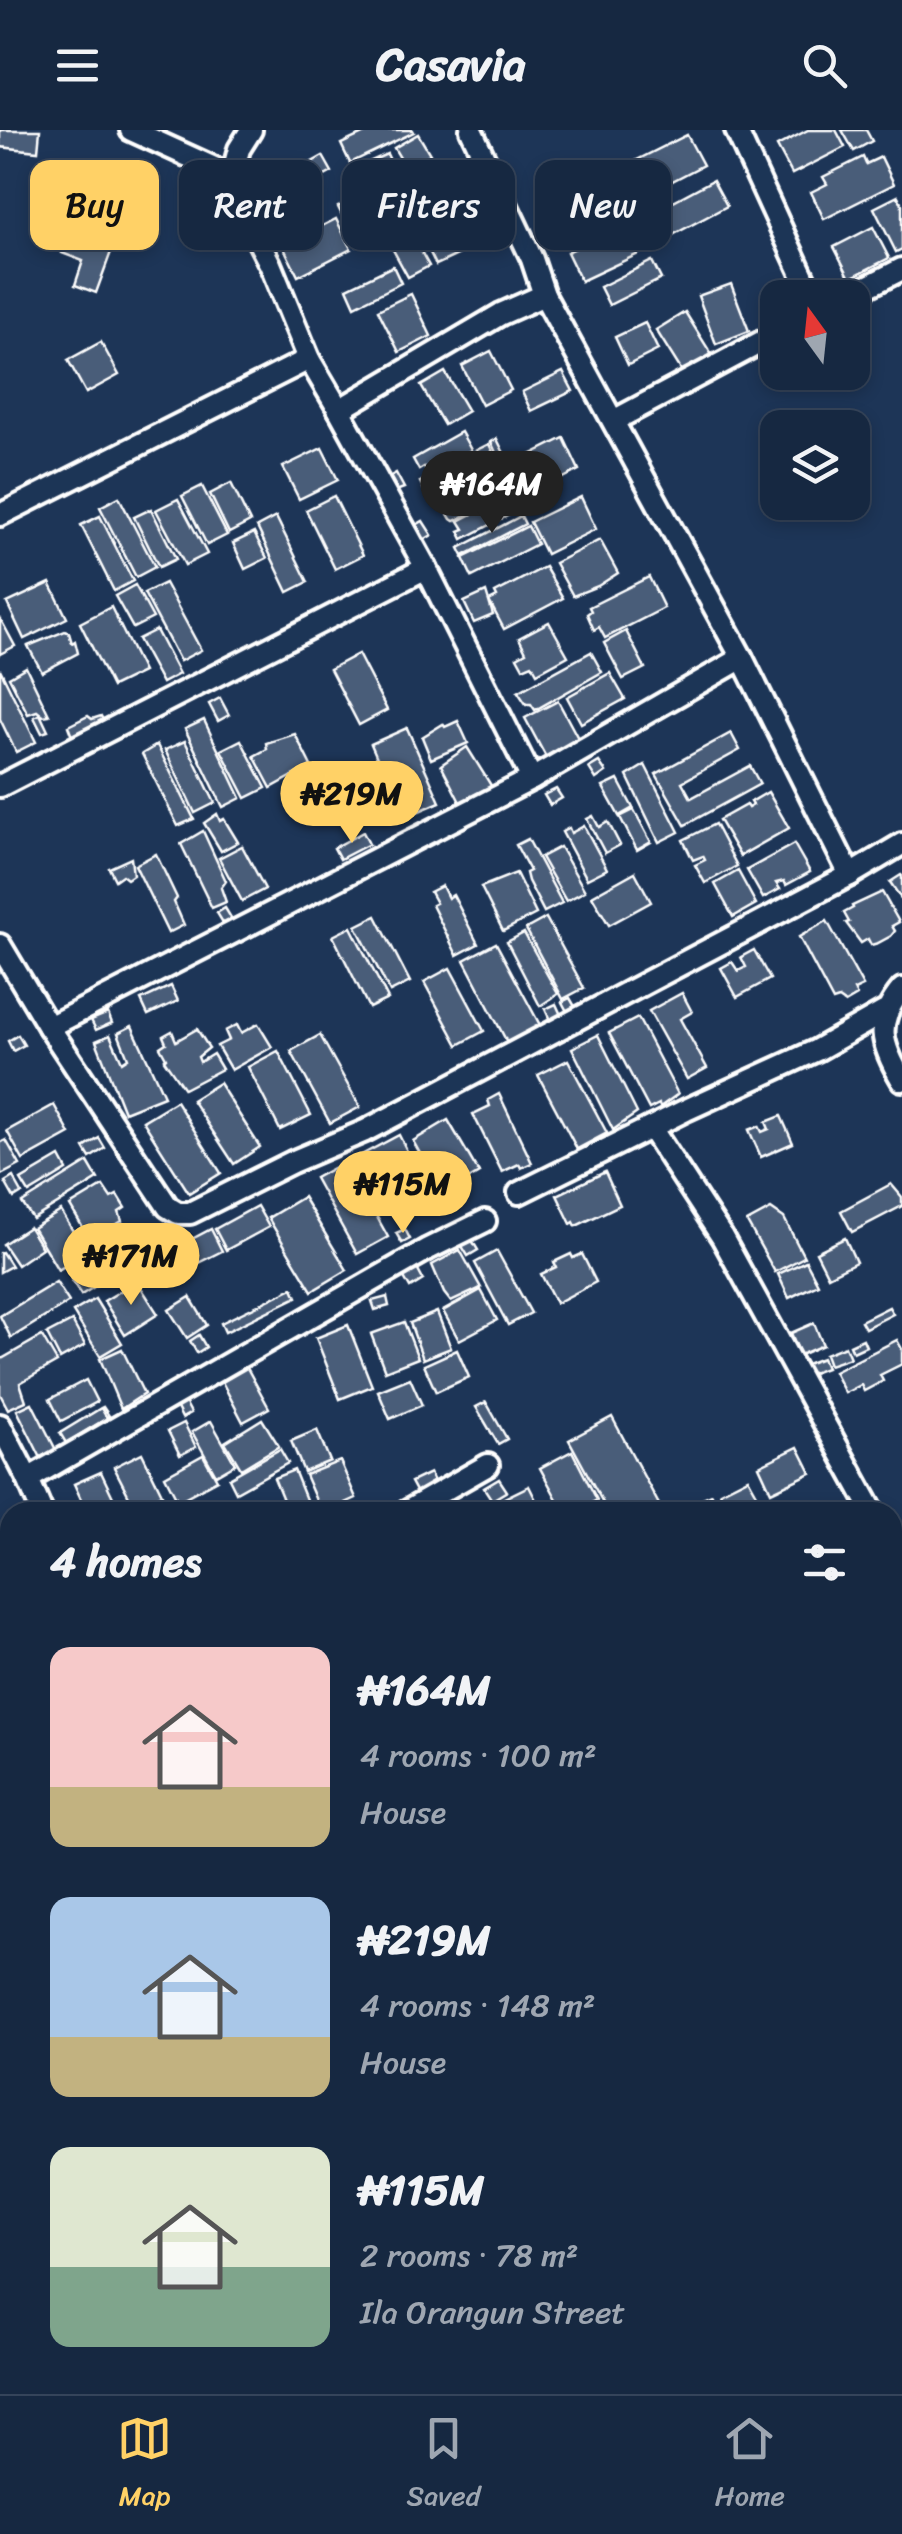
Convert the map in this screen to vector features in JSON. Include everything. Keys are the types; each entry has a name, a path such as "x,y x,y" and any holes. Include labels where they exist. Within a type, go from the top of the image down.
{"street":[{"path":"130,130 197,160"},
{"path":"236,160 251,130"},
{"path":"470,130 532,259 544,294 742,658 850,875"},
{"path":"736,130 805,280"},
{"path":"263,250 309,359 426,568 532,779"},
{"path":"870,285 902,269"},
{"path":"339,410 501,314 544,294"},
{"path":"615,420 760,342"},
{"path":"0,516 309,359"},
{"path":"0,786 426,568"},
{"path":"49,1027 532,779 742,658"},
{"path":"0,945 49,1027 168,1207 178,1213 190,1213 364,1131 902,844"},
{"path":"519,1193 817,1050 884,1012 902,990"},
{"path":"884,1012 884,1034 902,1080"},
{"path":"651,1128 722,1237 868,1502"},
{"path":"28,1479 428,1249 485,1222"},
{"path":"0,1426 38,1502"},
{"path":"424,1502 488,1466"}],"building":[{"path":"0,130 40,130 38,151 0,147"},
{"path":"371,130 414,132 356,160 349,160 341,144"},
{"path":"808,130 836,130 845,147 792,174 777,146"},
{"path":"842,130 866,130 872,141 854,151"},
{"path":"418,134 430,154 420,160 401,160 394,148"},
{"path":"687,135 703,165 671,182 671,160 637,160"},
{"path":"323,156 332,172 322,177 322,160 316,160"},
{"path":"863,157 866,164 881,157 894,184 824,219 811,192 827,184 823,177"},
{"path":"713,180 727,206 671,236 671,202"},
{"path":"898,196 902,204 902,249 896,252 874,208"},
{"path":"336,219 342,231 342,250 349,250 298,276 285,250 322,250 322,226"},
{"path":"873,227 889,258 850,278 834,247"},
{"path":"112,250 96,293 75,285 83,261 62,253"},
{"path":"393,250 420,250 429,266 408,277"},
{"path":"429,250 468,250 436,265"},
{"path":"571,250 647,250 581,281 567,252"},
{"path":"652,261 661,279 609,305 600,287"},
{"path":"393,266 401,283 355,306 347,288"},
{"path":"731,284 749,331 716,344 698,296"},
{"path":"411,294 431,336 399,352 378,310"},
{"path":"685,312 712,355 683,373 656,330"},
{"path":"645,323 658,350 628,365 615,337"},
{"path":"101,342 119,375 86,393 68,360"},
{"path":"491,351 511,390 482,405 462,366"},
{"path":"445,372 468,411 444,425 421,386"},
{"path":"563,372 573,391 531,411 522,392"},
{"path":"461,432 471,450 428,474 424,467 419,470 413,459"},
{"path":"564,438 579,470 526,497 510,465"},
{"path":"497,439 507,459 501,463 491,442"},
{"path":"489,444 498,463 464,480 457,460"},
{"path":"322,448 338,480 299,499 283,467"},
{"path":"454,466 463,484 434,499 430,492 426,494 420,482"},
{"path":"396,473 404,488 396,491 389,477"},
{"path":"490,476 501,498 454,521 451,519 445,509 452,505 451,496"},
{"path":"231,483 250,522 229,533 210,494"},
{"path":"202,486 227,535 207,545 182,496"},
{"path":"511,494 519,510 463,539 459,531 464,529 459,521"},
{"path":"334,496 363,555 335,569 306,510"},
{"path":"119,497 155,567 136,577 100,507"},
{"path":"581,497 596,529 546,554 530,522"},
{"path":"178,499 207,554 185,565 156,510"},
{"path":"151,509 176,559 159,567 134,517"},
{"path":"100,516 133,581 114,591 81,525"},
{"path":"521,516 525,524 463,556 459,548"},
{"path":"276,517 308,582 288,592 257,527"},
{"path":"423,521 432,535 420,542 411,528"},
{"path":"528,526 537,544 472,577 463,558"},
{"path":"254,533 267,558 245,569 233,543"},
{"path":"600,540 618,573 573,596 555,563"},
{"path":"545,567 563,598 504,629 489,601 497,597 495,593"},
{"path":"649,577 664,608 605,638 599,627 594,630 587,614 591,611 589,607"},
{"path":"50,583 67,618 24,639 7,603"},
{"path":"165,583 201,650 180,661 144,593"},
{"path":"135,585 153,618 133,628 115,596"},
{"path":"486,592 493,615 474,623 464,602"},
{"path":"111,607 143,672 112,687 80,623"},
{"path":"0,618 15,646 0,654"},
{"path":"549,622 568,656 537,673 532,664 523,668 517,657 526,652 519,638"},
{"path":"156,630 179,674 162,683 138,639"},
{"path":"65,631 72,643 75,641 78,653 42,672 28,646"},
{"path":"626,631 645,668 623,679 604,643"},
{"path":"591,652 602,672 535,710 518,692"},
{"path":"358,654 387,710 359,725 330,669"},
{"path":"26,667 49,715 37,711 28,714 9,677"},
{"path":"0,669 36,742 16,752 0,719"},
{"path":"610,673 625,699 581,723 567,697"},
{"path":"220,698 229,715 218,721 209,704"},
{"path":"558,701 580,742 547,759 525,718"},
{"path":"40,714 48,731 42,733 34,717"},
{"path":"88,716 101,716 106,727 74,742 68,726"},
{"path":"204,720 241,798 223,807 185,729"},
{"path":"458,721 468,743 431,759 422,737 443,724 445,727"},
{"path":"407,728 440,802 403,818 371,744"},
{"path":"731,733 740,750 682,782 691,798 750,766 760,784 685,825 656,774"},
{"path":"295,734 311,766 271,788 254,756 267,749 266,743"},
{"path":"241,740 266,788 246,798 221,750"},
{"path":"185,741 215,803 195,813 165,750"},
{"path":"157,745 194,819 178,826 142,754"},
{"path":"467,747 492,787 461,804 441,765"},
{"path":"599,762 606,772 596,779 589,768"},
{"path":"645,765 679,832 659,842 627,776"},
{"path":"618,780 633,808 619,816 603,787"},
{"path":"556,789 562,798 550,805 544,795"},
{"path":"768,792 789,828 740,856 719,820 746,805 748,808"},
{"path":"634,810 651,842 637,850 620,817"},
{"path":"217,814 238,842 221,851 204,823"},
{"path":"593,816 599,827 608,822 620,845 605,853 587,819"},
{"path":"715,824 737,866 705,883 695,865 705,860 703,856 693,860 683,840"},
{"path":"584,826 607,869 587,879 562,832 569,828 571,833"},
{"path":"203,831 226,881 221,888 226,902 212,908 181,844"},
{"path":"363,832 369,844 340,859 334,848"},
{"path":"528,839 562,903 544,912 516,845"},
{"path":"794,844 810,872 786,885 784,881 776,883 780,889 763,898 747,870"},
{"path":"242,846 265,889 242,901 219,858"},
{"path":"560,847 585,891 566,901 541,857"},
{"path":"156,854 177,898 174,902 184,925 168,933 135,865"},
{"path":"131,858 133,875 115,880 109,868"},
{"path":"738,871 756,904 733,917 715,884"},
{"path":"635,872 651,902 609,925 592,896"},
{"path":"516,873 536,914 503,931 481,887"},
{"path":"902,876 902,900 890,882"},
{"path":"442,886 448,898 453,895 478,944 457,955 432,905 436,903 430,892"},
{"path":"882,892 899,922 892,926 895,931 891,936 871,945 868,939 861,943 846,923 849,922 844,913"},
{"path":"225,908 233,921 225,926 217,913"},
{"path":"376,916 410,982 390,992 356,926"},
{"path":"546,918 584,988 563,999 526,929"},
{"path":"827,921 863,986 854,990 857,996 845,1003 833,1001 799,937"},
{"path":"351,927 388,999 369,1008 333,936"},
{"path":"524,933 558,994 540,1006 507,942"},
{"path":"496,943 541,1027 508,1044 464,960"},
{"path":"754,950 770,979 737,997 721,968 732,962 738,971 746,967 741,957"},
{"path":"450,968 484,1031 458,1045 424,982"},
{"path":"171,986 178,1001 148,1015 141,1000"},
{"path":"682,993 692,1012 680,1019 707,1068 687,1079 649,1011"},
{"path":"570,998 577,1010 569,1015 562,1002"},
{"path":"556,1004 561,1015 550,1020 545,1009"},
{"path":"108,1013 112,1023 96,1030 91,1020"},
{"path":"638,1018 678,1094 660,1107 659,1104 649,1109 609,1033"},
{"path":"258,1024 272,1047 231,1070 217,1046 229,1040 225,1031 237,1025 241,1033"},
{"path":"132,1026 164,1096 124,1112 96,1041 110,1035 122,1062 128,1058 118,1033"},
{"path":"197,1029 209,1048 198,1057 200,1062 213,1054 222,1069 184,1089 160,1047 166,1043 163,1036 172,1031 176,1041"},
{"path":"18,1035 24,1045 13,1051 8,1041"},
{"path":"320,1035 360,1107 330,1123 291,1051"},
{"path":"598,1035 637,1113 613,1130 572,1048"},
{"path":"278,1051 311,1115 280,1130 248,1067"},
{"path":"568,1060 607,1133 577,1149 538,1075"},
{"path":"219,1083 260,1147 234,1164 192,1100"},
{"path":"499,1094 532,1163 502,1172 473,1114 490,1106 488,1100"},
{"path":"176,1101 221,1173 189,1193 143,1121"},
{"path":"54,1105 70,1134 23,1160 7,1131"},
{"path":"781,1116 793,1143 761,1157 749,1130 759,1126 762,1132 769,1129 766,1122"},
{"path":"448,1120 479,1173 443,1194 413,1141"},
{"path":"399,1135 413,1163 369,1186 354,1159"},
{"path":"99,1138 105,1148 90,1158 84,1148"},
{"path":"6,1140 20,1165 1,1175 0,1143"},
{"path":"60,1157 67,1170 29,1193 21,1180"},
{"path":"346,1161 388,1237 357,1254 315,1178"},
{"path":"88,1162 98,1179 33,1219 22,1203"},
{"path":"605,1172 620,1205 576,1226 571,1224 557,1195"},
{"path":"13,1177 22,1193 14,1198 5,1182"},
{"path":"891,1184 902,1197 902,1206 852,1232 841,1211"},
{"path":"103,1186 111,1198 117,1195 125,1208 119,1212 122,1221 90,1240 70,1206"},
{"path":"303,1197 347,1270 312,1291 268,1218"},
{"path":"257,1206 269,1227 226,1250 215,1229"},
{"path":"771,1209 784,1218 804,1257 775,1272 747,1222"},
{"path":"61,1211 86,1253 58,1270 33,1228"},
{"path":"29,1227 42,1248 17,1265 3,1244"},
{"path":"211,1229 222,1251 186,1269 175,1248"},
{"path":"405,1229 410,1239 402,1243 396,1233"},
{"path":"470,1237 478,1250 468,1256 460,1243"},
{"path":"845,1238 856,1262 828,1276 816,1252"},
{"path":"134,1240 144,1256 81,1295 71,1279"},
{"path":"460,1250 481,1288 451,1302 432,1265"},
{"path":"497,1251 531,1313 508,1325 475,1263"},
{"path":"0,1253 11,1266 0,1272"},
{"path":"571,1254 573,1258 582,1254 596,1282 556,1303 541,1274"},
{"path":"806,1261 818,1284 789,1298 778,1274"},
{"path":"415,1265 423,1280 410,1288 401,1272"},
{"path":"137,1281 158,1314 125,1335 104,1301"},
{"path":"56,1282 69,1302 11,1338 0,1316"},
{"path":"293,1288 297,1297 225,1332 221,1323"},
{"path":"481,1290 497,1320 459,1340 443,1311"},
{"path":"190,1297 207,1325 187,1338 169,1310"},
{"path":"387,1297 389,1306 375,1310 372,1301"},
{"path":"95,1299 122,1343 100,1356 73,1312"},
{"path":"889,1307 893,1314 865,1328 861,1321"},
{"path":"437,1312 451,1348 423,1359 410,1323"},
{"path":"72,1321 85,1345 60,1359 47,1334"},
{"path":"404,1322 418,1358 385,1371 371,1334"},
{"path":"814,1323 823,1345 800,1355 791,1333"},
{"path":"348,1325 372,1386 340,1399 316,1338"},
{"path":"199,1335 206,1347 197,1353 190,1341"},
{"path":"42,1336 57,1362 20,1383 26,1401 8,1409 0,1394 0,1360"},
{"path":"863,1339 866,1346 853,1352 850,1345"},
{"path":"897,1340 902,1349 902,1364 880,1375 883,1381 864,1391 861,1385 845,1393 834,1372"},
{"path":"845,1346 850,1358 829,1365 825,1354"},
{"path":"122,1349 144,1394 121,1409 100,1359"},
{"path":"457,1350 469,1377 436,1392 424,1365"},
{"path":"822,1358 826,1368 810,1374 806,1364"},
{"path":"246,1366 269,1408 243,1422 221,1380"},
{"path":"410,1378 422,1405 390,1419 378,1391"},
{"path":"86,1380 97,1402 61,1421 50,1399"},
{"path":"184,1400 191,1413 182,1418 175,1404"},
{"path":"486,1402 507,1439 498,1444 476,1407"},
{"path":"32,1403 56,1450 41,1458 17,1410"},
{"path":"103,1407 109,1416 68,1443 62,1433"},
{"path":"101,1408 107,1418 66,1443 60,1433"},
{"path":"612,1417 658,1502 603,1502 569,1440"},
{"path":"262,1419 279,1446 241,1469 225,1442"},
{"path":"211,1421 235,1464 216,1475 192,1432"},
{"path":"184,1423 196,1447 180,1455 168,1431"},
{"path":"317,1430 330,1461 304,1472 291,1441"},
{"path":"798,1447 811,1473 771,1492 759,1466"},
{"path":"280,1449 288,1463 236,1492 229,1478"},
{"path":"572,1451 597,1500 559,1502 540,1468"},
{"path":"142,1453 162,1494 147,1502 132,1502 114,1467"},
{"path":"203,1455 217,1480 178,1501 165,1476"},
{"path":"340,1461 356,1498 347,1502 317,1502 305,1475"},
{"path":"294,1470 307,1502 284,1502 274,1478"},
{"path":"101,1472 115,1502 82,1502 74,1484"},
{"path":"430,1473 435,1484 417,1493 411,1482"},
{"path":"748,1478 761,1502 726,1502 720,1492"},
{"path":"499,1479 507,1491 492,1500 484,1488"},
{"path":"529,1486 537,1502 496,1502"},
{"path":"712,1494 716,1502 696,1502"}]}
